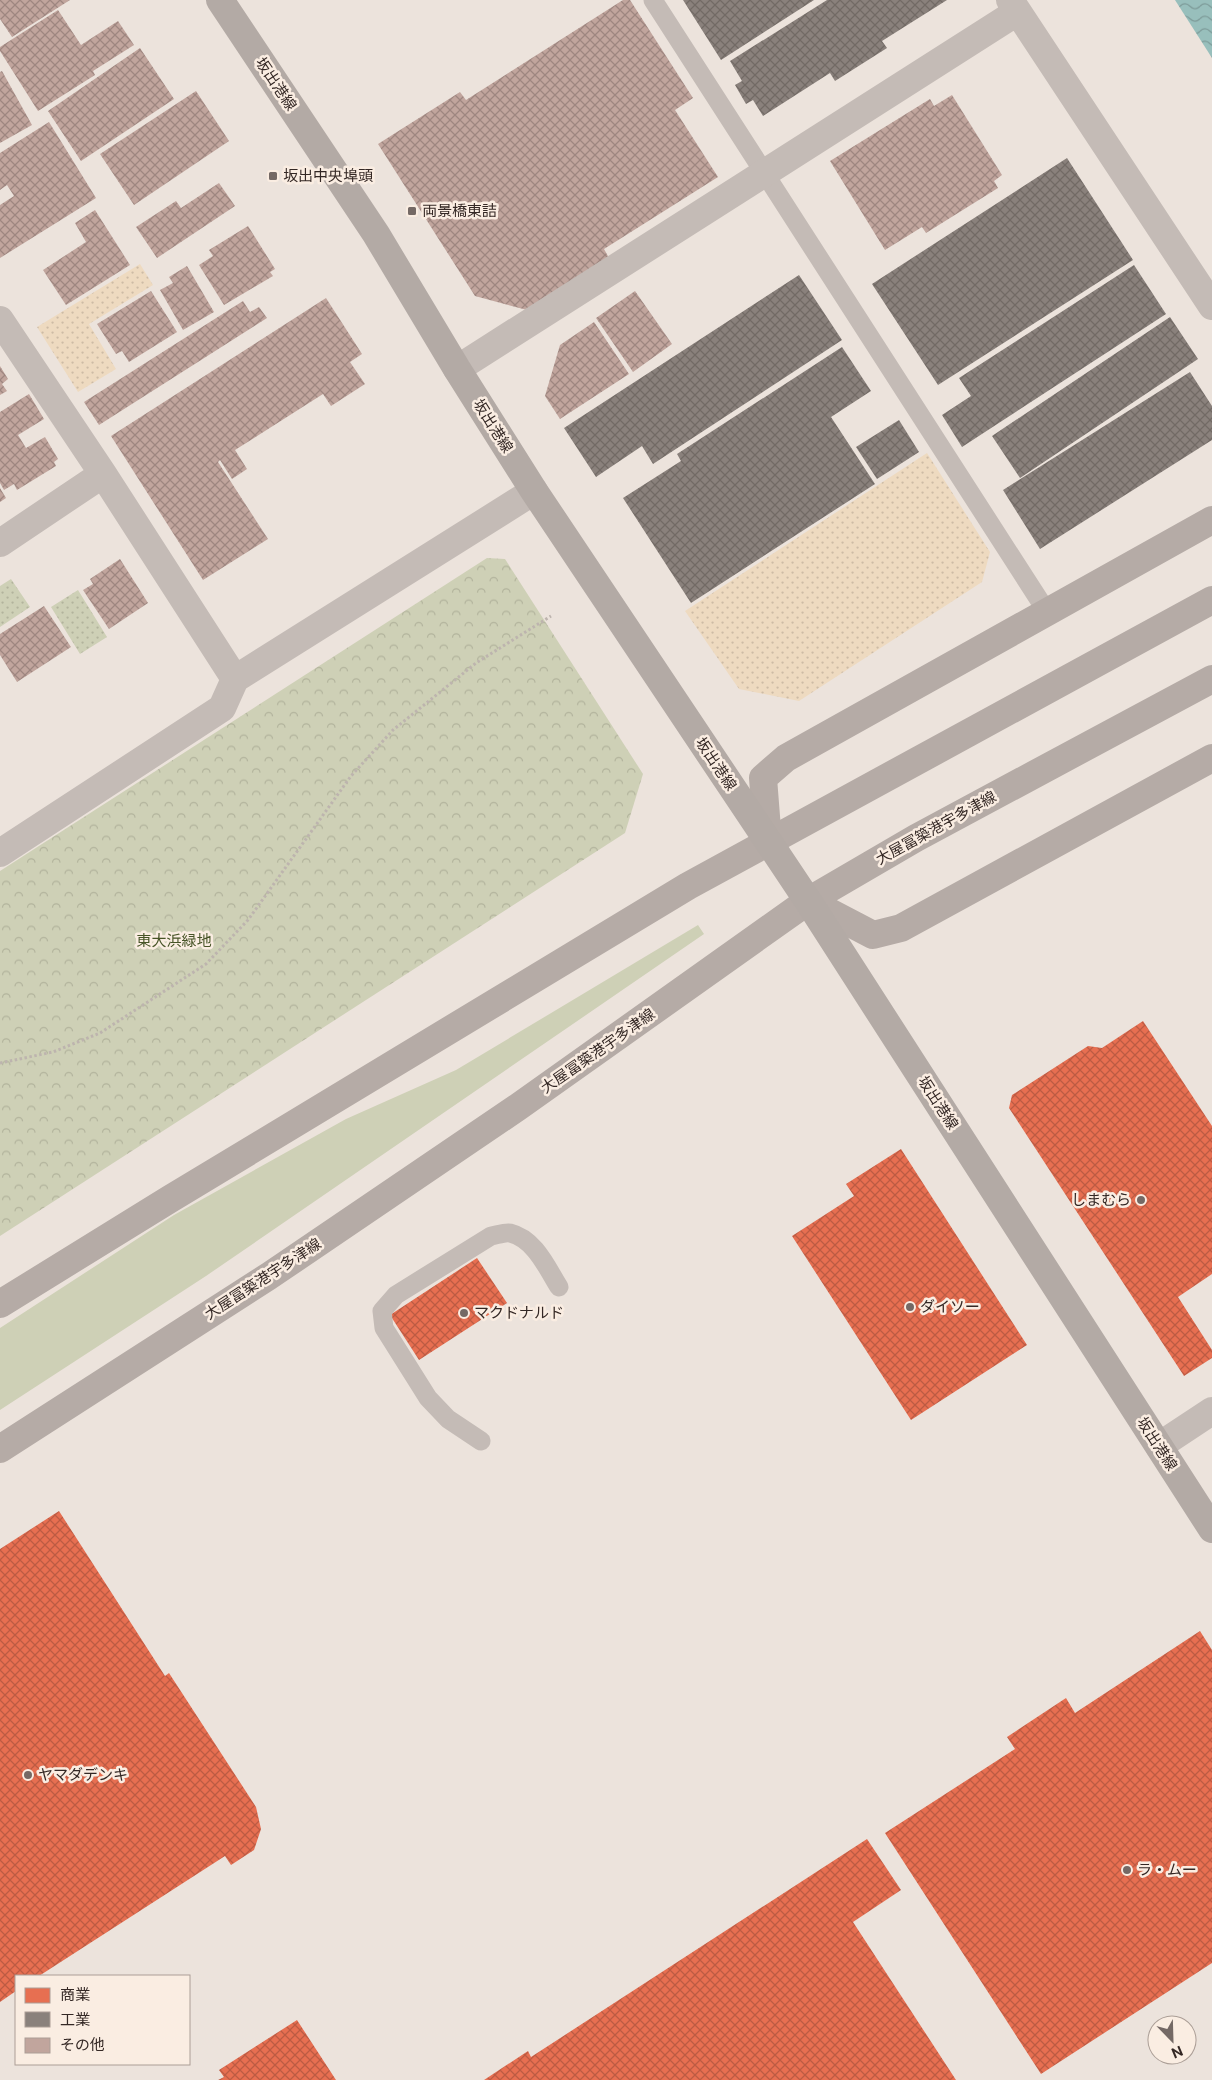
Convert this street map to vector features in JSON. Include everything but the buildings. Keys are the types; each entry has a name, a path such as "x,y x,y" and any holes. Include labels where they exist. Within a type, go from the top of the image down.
{"main road":[{"name":"坂出港線","path":"220,0 376,234 457,369 534,491 808,902 1212,1529"},
{"path":"768,842 763,778 786,758 1212,520"},
{"path":"0,1304 688,886 1212,600"},
{"name":"大屋冨築港宇多津線","path":"0,1450 269,1276 518,1107 808,902 916,838 1212,679"},
{"path":"808,902 873,935 901,928 1212,758"}],"street":[{"path":"457,369 765,174 1014,6 1212,306"},
{"path":"0,320 103,474 235,679"},
{"path":"0,543 103,474"},
{"path":"0,853 222,708 235,679 534,491"},
{"path":"1159,1446 1212,1411"}],"lane":[{"path":"653,0 1047,612"},
{"path":"481,1441 448,1419 428,1398 384,1328 382,1311 396,1295 491,1236 509,1233 525,1240 536,1250 559,1287"}],"path":[{"path":"0,1063 53,1052 100,1034 206,964 248,920 351,776 393,730 476,664 551,616"}],"green space":[{"name":"東大浜緑地","path":"487,558 505,559 643,774 625,833 0,1236 0,871"},
{"path":"11,579 30,607 0,627 0,586"},
{"path":"78,590 107,637 80,654 51,607"},
{"path":"698,925 704,934 206,1276 0,1410 0,1328 174,1215 346,1119 456,1070"}],"sand":[{"path":"140,264 153,285 89,324 116,369 78,392 37,327"},
{"path":"927,453 990,552 982,582 799,701 739,689 685,611"}],"water":[{"path":"1175,0 1212,0 1212,58"}],"place":[{"name":"坂出中央埠頭","path":"273,176"},
{"name":"両景橋東詰","path":"412,211"},
{"name":"しまむら","path":"1141,1200"},
{"name":"ダイソー","path":"910,1307"},
{"name":"マクドナルド","path":"464,1313"},
{"name":"ヤマダデンキ","path":"28,1775"},
{"name":"ラ・ムー","path":"1127,1870"}]}
